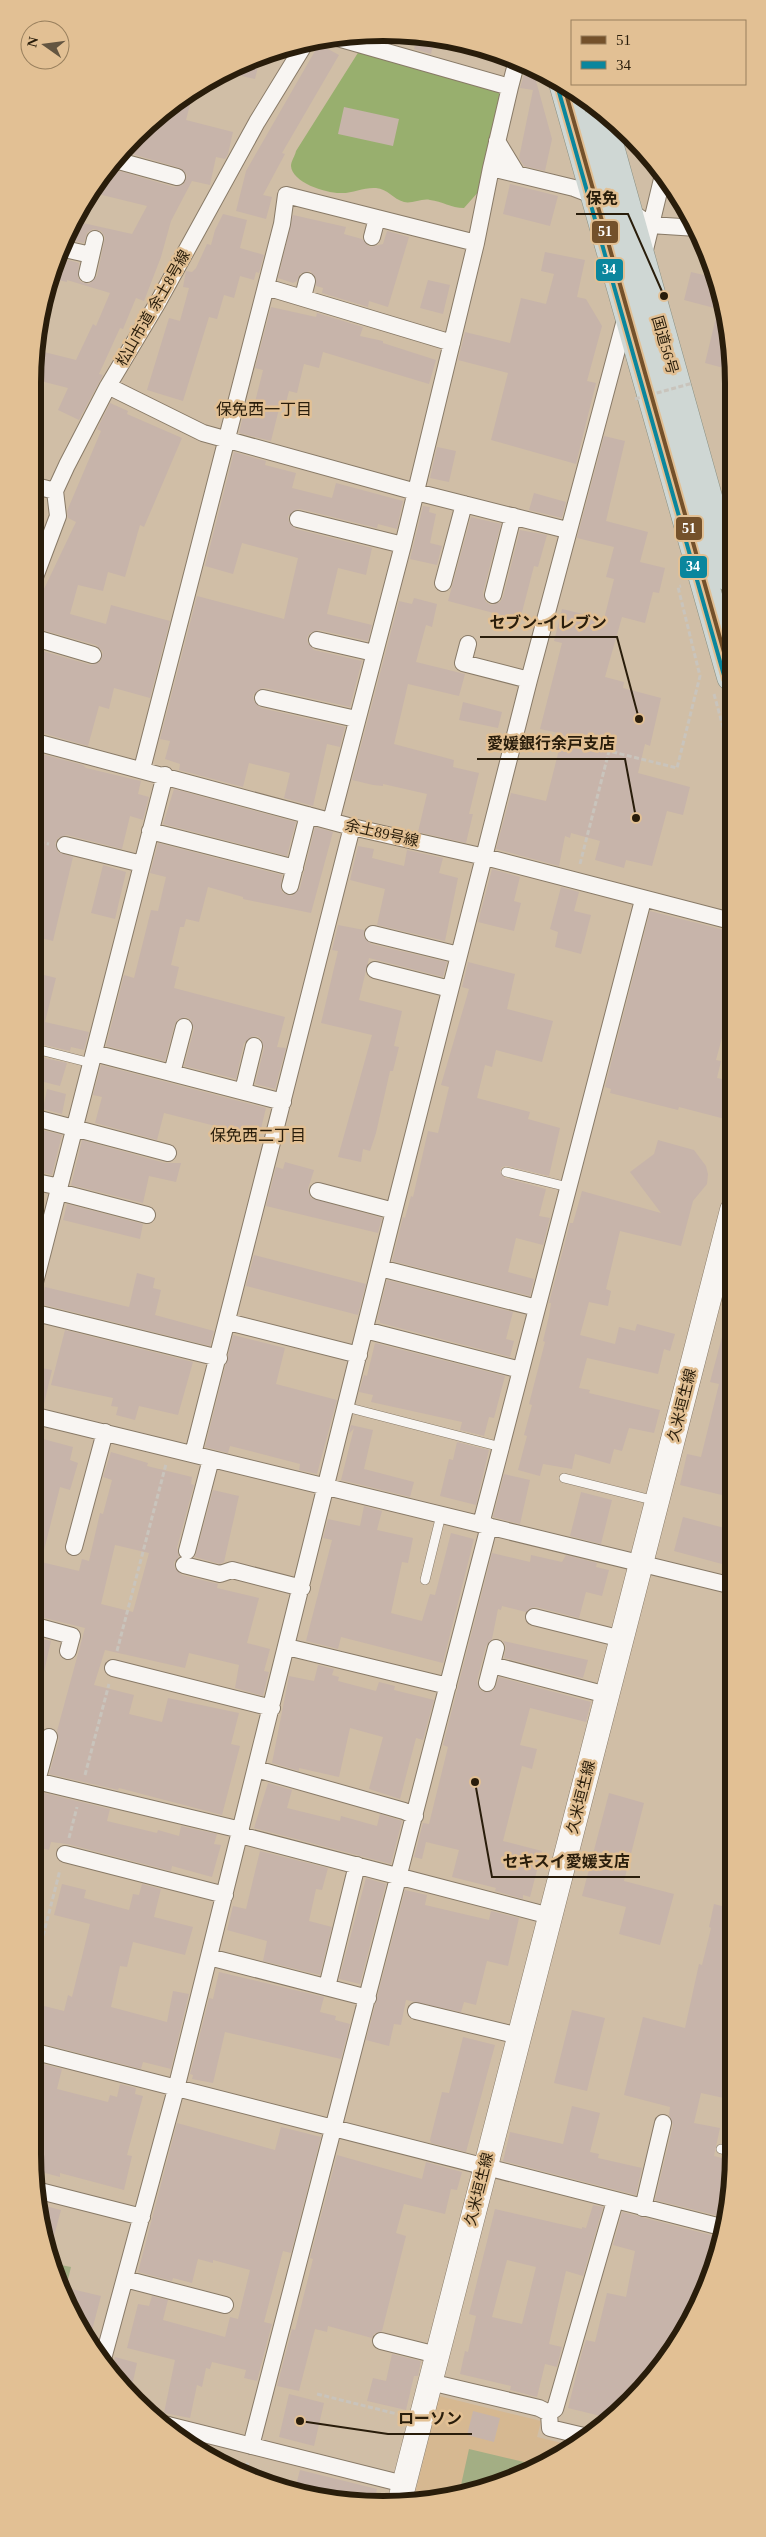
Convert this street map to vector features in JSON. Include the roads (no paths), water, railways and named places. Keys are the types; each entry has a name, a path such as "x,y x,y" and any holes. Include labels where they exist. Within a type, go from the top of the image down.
{"highway":[{"name":"国道56号","path":"566,95 725,656"},
{"name":"国道56号","path":"603,122 725,558"}],"main road":[{"name":"久米垣生線","path":"402,2492 725,1238"}],"street":[{"path":"354,43 510,87"},
{"name":"松山市道 余土8号線","path":"56,490 108,386 157,304 257,122 300,52"},
{"path":"331,821 416,492 494,169 497,141 515,67"},
{"path":"497,141 517,174"},
{"path":"123,162 177,177"},
{"path":"494,169 574,188 626,208 650,225 687,227"},
{"path":"105,2352 176,2088 225,1895 394,1211 529,680 568,530 642,263 661,184"},
{"path":"142,769 282,224 286,196 476,243"},
{"path":"372,237 377,218"},
{"path":"86,274 94,239"},
{"path":"68,250 91,256"},
{"path":"303,297 307,281"},
{"path":"266,287 452,343"},
{"path":"108,386 188,426 226,440 416,492 568,530"},
{"path":"41,486 56,490 58,516 41,561"},
{"path":"444,583 464,504"},
{"path":"493,595 513,516"},
{"path":"298,519 403,545"},
{"path":"41,640 93,655"},
{"path":"317,640 374,653"},
{"path":"468,644 463,663 529,680"},
{"path":"263,698 356,719"},
{"name":"余土89号線","path":"41,743 165,775 352,827 484,857 643,900 725,919"},
{"path":"41,1239 59,1190 165,775"},
{"path":"290,886 308,815"},
{"path":"193,1454 219,1358 352,827"},
{"path":"150,831 295,868"},
{"path":"65,845 142,864"},
{"path":"252,2446 448,1686 501,1447 643,900"},
{"path":"373,934 459,955"},
{"path":"375,970 450,989"},
{"path":"172,1073 184,1027"},
{"path":"243,1091 254,1046"},
{"path":"93,1058 172,1073 283,1102"},
{"path":"41,1119 168,1153"},
{"path":"41,1184 147,1215"},
{"path":"318,1191 394,1211"},
{"path":"380,1268 537,1308"},
{"path":"41,1314 219,1358"},
{"path":"228,1322 359,1355"},
{"path":"365,1330 521,1370"},
{"path":"41,1417 642,1562 725,1584"},
{"path":"74,1547 105,1432"},
{"path":"211,1459 185,1558 220,1574 232,1570 302,1588"},
{"path":"534,1617 622,1639"},
{"path":"41,1627 72,1636 68,1651"},
{"path":"287,1647 448,1686"},
{"path":"488,1684 496,1648"},
{"path":"492,1665 607,1695"},
{"path":"113,1668 272,1708"},
{"path":"41,1762 49,1737"},
{"path":"256,1769 404,1811 414,1816"},
{"path":"41,1782 550,1916"},
{"path":"65,1854 225,1895"},
{"path":"327,1987 357,1866"},
{"path":"209,1957 368,1998"},
{"path":"416,2011 519,2036"},
{"path":"41,2053 717,2226"},
{"path":"643,2208 663,2123"},
{"path":"43,2192 142,2217"},
{"path":"549,2413 554,2409 615,2201"},
{"path":"125,2279 225,2305"},
{"path":"381,2340 437,2355"},
{"path":"430,2382 539,2408 549,2413"},
{"path":"549,2413 550,2428 578,2435"},
{"path":"179,2428 252,2446 402,2492"}],"lane":[{"path":"41,1049 93,1058"},
{"path":"506,1172 568,1187"},
{"path":"346,1408 501,1447"},
{"path":"564,1478 658,1502"},
{"path":"425,1580 441,1514"},
{"path":"721,2149 725,2150"}],"place":[{"name":"保免","path":"664,296"},
{"name":"セブン-イレブン","path":"639,719"},
{"name":"愛媛銀行余戸支店","path":"636,818"},
{"name":"セキスイ愛媛支店","path":"475,1782"},
{"name":"ローソン","path":"300,2421"}],"district":[{"name":"保免西一丁目","path":"264,409"},
{"name":"保免西二丁目","path":"258,1135"}]}
